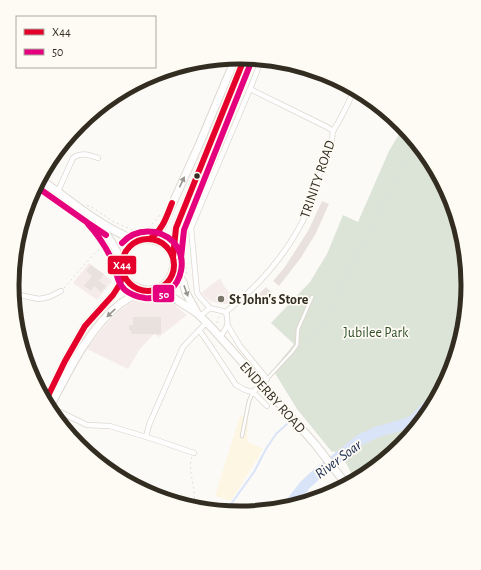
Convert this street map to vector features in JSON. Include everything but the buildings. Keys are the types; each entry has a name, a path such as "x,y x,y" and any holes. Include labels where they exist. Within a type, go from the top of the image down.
{"main road":[{"path":"150,239 157,234 162,227 199,146 234,64"},
{"path":"94,219 111,240 122,262 123,271 127,280 133,286 148,291 155,290 164,285 170,278 174,269 173,257 176,228 242,64"},
{"path":"45,182 94,219 137,241"},
{"path":"122,262 130,245 143,239 150,239 163,243 169,249 173,257"},
{"name":"ENDERBY ROAD","path":"174,269 183,282 186,293 198,315"},
{"path":"48,395 65,361 85,326 113,295 120,284 123,271"},
{"path":"53,402 71,366 105,318 121,304 142,290"},
{"name":"ENDERBY ROAD","path":"155,290 167,294 206,322 264,382 344,481"}],"street":[{"path":"253,392 264,382 228,326 226,312 210,308 198,296 191,228 259,64"},
{"path":"250,88 333,131"},
{"name":"TRINITY ROAD","path":"226,312 249,292 271,268 301,224 314,195 332,139 333,131 353,94"},
{"path":"58,191 73,158 76,155 81,154 98,158"},
{"path":"19,295 39,299 49,297 61,291"},
{"path":"198,315 210,308"},
{"path":"146,437 149,424 183,347 206,322"},
{"path":"220,337 228,326"},
{"path":"199,330 236,385 253,392 267,406"},
{"path":"58,411 87,425 110,426 194,453"}],"lane":[{"path":"264,382 292,352 296,345 298,329 312,297"},
{"path":"242,436 249,401 253,392"}],"path":[{"path":"223,64 231,70"},
{"path":"296,345 322,329 352,262 373,229 380,206 416,150"},
{"path":"84,203 112,221 137,232"},
{"path":"183,242 187,281"},
{"path":"61,291 93,254 107,243"},
{"path":"167,294 172,288 182,295 186,293"},
{"path":"194,453 190,462 195,502"}],"shaded area":[{"path":"89,263 112,281 97,300 73,283"},
{"path":"220,278 224,286 234,298 227,304 210,301 201,293"},
{"path":"151,296 164,299 172,303 187,315 159,337 154,334 140,349 128,369 87,349 103,328 119,311 135,300"},
{"path":"240,416 248,419 247,441 263,449 231,501 215,496"}],"green space":[{"name":"Jubilee Park","path":"400,132 425,162 439,187 450,214 458,242 462,271 462,299 458,328 450,356 439,383 425,408 407,431 387,452 353,476 346,463 334,451 332,452 297,409 273,370 294,344 271,323 310,282 327,254 343,215 358,222 389,151"}],"waterway":[{"name":"River Soar","path":"293,500 305,485 318,473 360,440 377,432 414,420 424,410"},
{"path":"230,506 254,472 276,434 287,424"}],"transit line":[{"name":"X44","path":"173,257 176,228 242,64"},
{"name":"50","path":"181,258 184,230 250,64"},
{"name":"50","path":"41,190 106,235"},
{"name":"X44","path":"150,239 161,227 172,203"},
{"name":"50","path":"88,224 107,250 114,264 120,283 125,290 135,296 145,298 159,297 169,291 177,282 181,270 181,258 177,247 169,238 155,232 141,232 133,235 122,243"},
{"name":"X44","path":"148,239 158,241 166,247 172,255 174,265 172,275 166,283 158,289 148,291 138,289 130,283 124,275 122,265 124,255 130,247 138,241 148,239"},
{"name":"X44","path":"48,395 65,361 85,326 113,295 120,284 123,271"}],"place":[{"name":"St John's Store","path":"221,299"}]}
